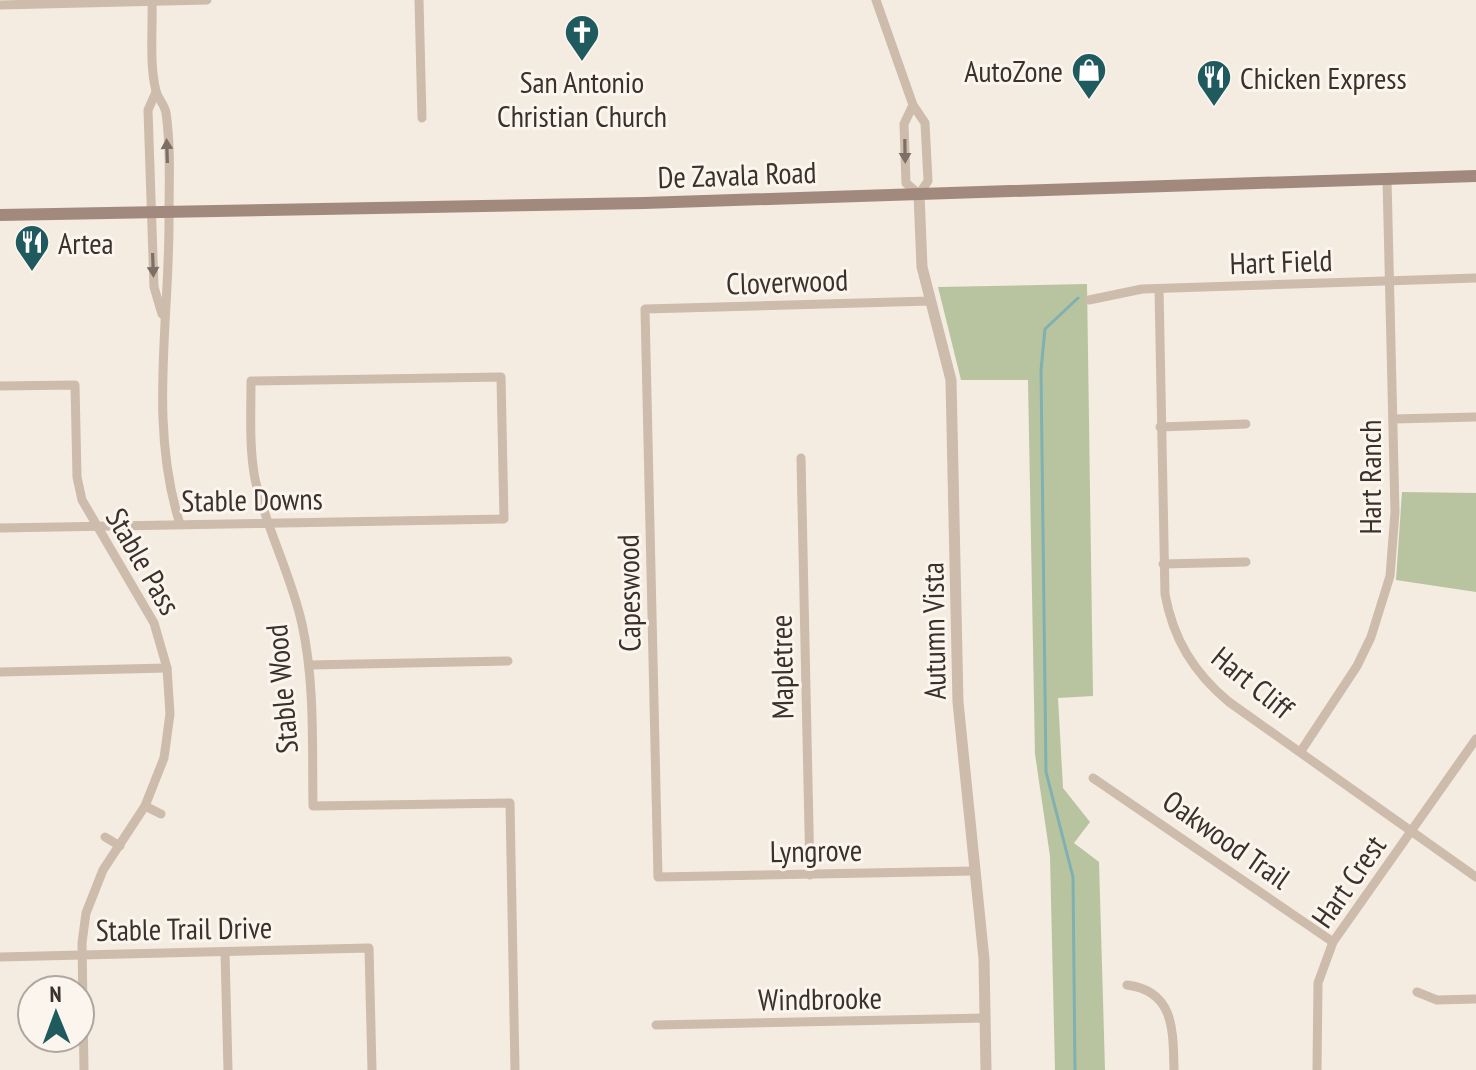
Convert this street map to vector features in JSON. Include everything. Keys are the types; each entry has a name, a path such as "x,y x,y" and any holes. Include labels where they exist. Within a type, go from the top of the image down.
{"main road":[{"name":"De Zavala Road","path":"0,215 919,194 1476,176"}],"street":[{"path":"0,5 207,0"},
{"path":"419,0 422,118"},
{"name":"Autumn Vista","path":"876,0 902,66 913,105 925,123 928,181 919,194 920,255 951,380 958,702 984,959 986,1070"},
{"path":"152,1 156,92 148,110 151,212 154,287 163,317"},
{"path":"156,92 166,110 169,212 169,287 163,317 166,468 180,524"},
{"name":"Autumn Vista","path":"913,105 904,124 906,183 919,194"},
{"name":"Hart Ranch","path":"1301,751 1357,666 1382,607 1394,545 1387,179"},
{"name":"Hart Field","path":"1089,300 1159,289 1476,278"},
{"name":"Hart Cliff","path":"1159,289 1163,564 1172,626 1195,668 1229,702 1413,829 1476,877"},
{"name":"Cloverwood","path":"645,309 930,301"},
{"name":"Capeswood","path":"645,309 658,877"},
{"name":"Stable Wood","path":"504,519 501,377 251,381 253,467 302,623 309,665 313,806 510,803 515,1070"},
{"name":"Stable Pass","path":"0,386 75,385 77,477 82,500 95,526 145,602 167,668 168,737 145,806 90,898 83,928 84,1070"},
{"path":"1393,419 1476,417"},
{"path":"1160,427 1246,424"},
{"name":"Mapletree","path":"801,458 810,875"},
{"name":"Stable Downs","path":"0,528 504,519"},
{"path":"1163,564 1246,562"},
{"path":"309,665 508,661"},
{"path":"0,672 167,668"},
{"name":"Hart Crest","path":"1317,1070 1318,983 1333,942 1476,739"},
{"name":"Oakwood Trail","path":"1093,778 1333,942"},
{"path":"145,806 161,814"},
{"path":"105,837 120,846"},
{"name":"Lyngrove","path":"658,877 974,871"},
{"name":"Stable Trail Drive","path":"0,957 369,948 372,1070"},
{"path":"225,952 228,1070"},
{"path":"1127,985 1151,993 1167,1008 1172,1020 1174,1070"},
{"path":"1417,992 1437,1000 1476,999"},
{"name":"Windbrooke","path":"656,1025 985,1018"}],"green space":[{"path":"1087,284 1093,696 1058,698 1063,788 1090,822 1074,843 1099,862 1105,1070 1055,1070 1050,856 1035,754 1028,380 961,380 938,287"},
{"path":"1402,492 1476,493 1476,592 1396,580"}],"waterway":[{"path":"1075,1070 1073,877 1046,772 1041,370 1045,329 1078,298"}],"place":[{"name":"San Antonio Christian Church","path":"582,63"},
{"name":"AutoZone","path":"1089,101"},
{"name":"Chicken Express","path":"1214,108"},
{"name":"Artea","path":"32,273"}]}
